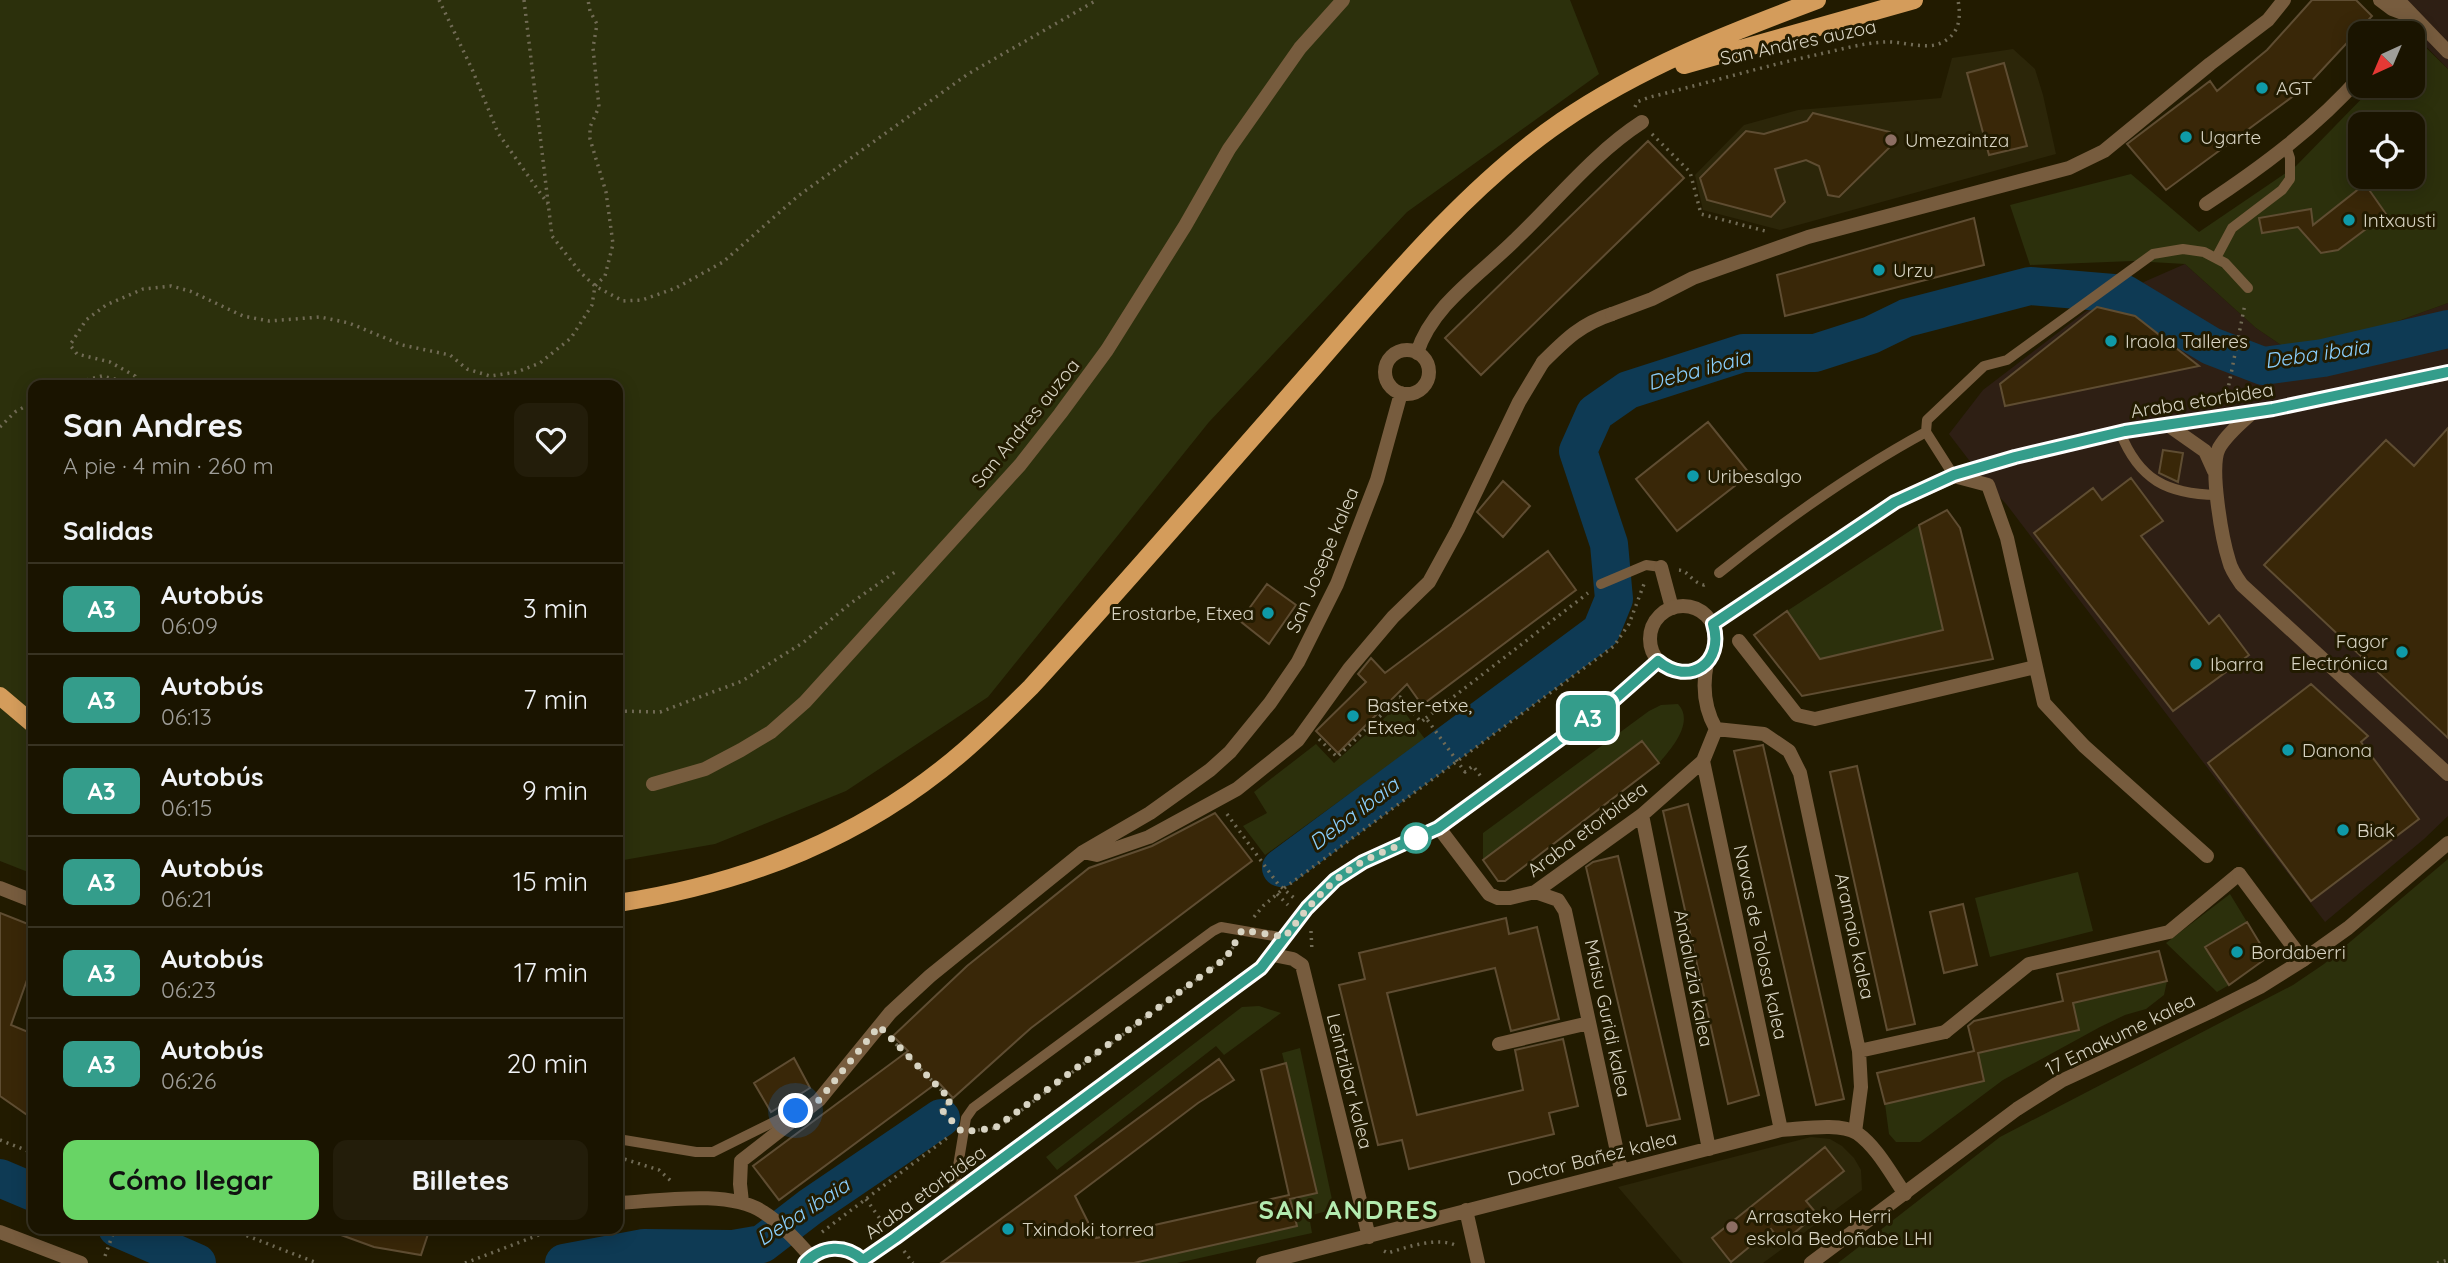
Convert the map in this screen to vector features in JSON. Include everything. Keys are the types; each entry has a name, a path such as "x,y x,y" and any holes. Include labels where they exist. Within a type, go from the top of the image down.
{"main road":[{"path":"1753,24 1790,0"},
{"path":"623,901 716,883 767,867 805,852 876,815 911,792 965,750 1031,687 1400,269 1476,192 1561,122 1608,92 1654,67 1753,24 1817,0"},
{"path":"1608,92 1706,57 1914,0"},
{"path":"0,696 28,720"}],"street":[{"name":"San Andres auzoa","path":"653,784 705,769 771,732 805,702 1020,465 1107,350 1185,226 1229,149 1262,101 1300,48 1343,0"},
{"path":"1083,852 1097,855 1132,843 1218,801 1279,757 1307,728 1349,669 1393,617 1429,582 1458,529 1519,402 1544,362 1562,342 1590,321 1651,299 1693,278 1794,242 2055,173 2104,151 2210,64 2269,20 2284,0"},
{"path":"2379,0 2412,17"},
{"path":"2398,0 2448,52"},
{"path":"2408,21 2412,17"},
{"path":"2206,204 2266,164 2348,91"},
{"path":"1417,353 1431,322 1457,294 1584,172 1642,122"},
{"path":"1410,350 1417,353 1426,363 1428,376 1421,388 1401,393 1395,390 1386,378 1386,364 1396,353 1410,350"},
{"name":"Araba etorbidea","path":"1713,624 1895,502 1954,475 2015,457 2120,432 2253,412 2448,373"},
{"name":"San Josepe kalea","path":"742,1202 741,1161 819,1100 879,1026 930,976 1083,852 1150,813 1210,771 1230,752 1270,703 1298,662 1337,584 1377,480 1401,393"},
{"path":"2214,471 2218,450 2228,435 2253,412"},
{"path":"2168,425 2205,451 2214,471 2222,537 2229,564 2242,585 2448,775"},
{"path":"1954,475 1988,485 2007,538 2044,703 2076,738 2207,856"},
{"path":"1661,569 1672,608"},
{"path":"1707,663 1698,669 1676,672 1658,661 1652,652 1651,631 1655,621 1672,608 1691,607 1713,624 1716,645 1703,679 1704,699 1716,729"},
{"path":"1740,641 1797,715 1815,719 2035,667"},
{"name":"Araba etorbidea","path":"865,1261 1261,968 1307,908 1335,880 1363,862 1438,828 1615,699 1658,661"},
{"name":"Araba etorbidea","path":"1438,828 1489,894 1498,898 1510,898 1535,892 1642,815 1703,761 1716,729"},
{"name":"Aramaio kalea","path":"1716,729 1765,734 1789,751 1800,773 1859,1051 1861,1087 1855,1132"},
{"name":"Navas de Tolosa kalea","path":"1703,761 1781,1130"},
{"name":"Andaluzia kalea","path":"1642,815 1709,1149"},
{"name":"17 Emakume kalea","path":"1811,1263 2017,1110 2061,1081 2210,1012 2302,960 2348,928 2448,843"},
{"path":"1859,1051 1945,1032 2029,964 2169,932 2239,874 2302,960"},
{"path":"0,888 28,899"},
{"name":"Maisu Guridi kalea","path":"1535,892 1558,900 1565,911 1620,1170"},
{"name":"Leintzibar kalea","path":"1273,954 1293,959 1302,965 1373,1236"},
{"path":"1499,1045 1589,1023"},
{"name":"Doctor Bañez kalea","path":"1263,1263 1781,1130 1828,1127 1855,1132"},
{"path":"1855,1132 1873,1149 1905,1194"},
{"path":"623,1203 724,1198 742,1202 764,1212 807,1256 839,1248 852,1252 865,1261"},
{"path":"1466,1210 1478,1263"},
{"path":"0,1233 81,1263"}],"lane":[{"path":"2216,258 2232,228 2282,190 2290,179 2290,159 2286,146"},
{"path":"1954,475 1926,432 1927,420 1984,366 2007,360 2153,254 2183,249 2204,252 2235,272 2248,288"},
{"path":"1719,573 1771,531 1881,457 1926,432"},
{"path":"2120,432 2128,451 2150,478 2172,489 2196,495 2217,495"},
{"path":"1601,584 1646,565 1661,569"},
{"path":"953,1196 962,1132 972,1108 1213,931 1221,927 1285,937"},
{"path":"623,1140 696,1152 713,1152 819,1100"}],"path":[{"path":"439,0 472,69 498,133 549,204"},
{"path":"524,0 552,236 580,272 595,286 623,301 642,300 676,289 723,261 798,196 968,74 1097,0"},
{"path":"136,380 127,370 110,362 77,354 71,345 86,320 106,305 143,289 171,286 190,291 243,316 269,321 320,317 349,323 402,345 450,355 467,369 490,376 517,372 540,363 571,338 592,304 595,286 605,276 613,244 606,192 590,139 590,127 599,107 593,48 597,24 588,0"},
{"name":"San Andres auzoa","path":"1642,122 1635,110 1637,102 1762,67 1884,42 1928,46 1939,44 1952,36 1956,29 1960,9 1958,0"},
{"path":"1642,122 1690,172 1700,214 1773,233 1794,242"},
{"path":"2231,376 2248,288"},
{"path":"86,380 102,376 120,380"},
{"path":"0,427 15,412 28,405"},
{"path":"623,711 660,712 742,681 804,642 851,603 908,563"},
{"path":"807,1256 950,1136 995,1128 1003,1124 1223,960 1242,930 1263,906 1283,889 1614,646 1629,624 1643,586 1661,569 1681,570 1696,583 1704,585 1719,573"},
{"path":"1307,728 1337,757 1400,697 1421,722 1601,584"},
{"path":"1426,718 1465,772 1473,766 1490,790"},
{"path":"1218,801 1278,884"},
{"path":"879,1026 951,1100 942,1110 962,1132"},
{"path":"0,1140 28,1151"},
{"path":"623,1159 659,1170 676,1186"},
{"path":"105,1256 113,1234"},
{"path":"242,1234 317,1263"},
{"path":"465,1263 541,1234"},
{"path":"1373,1236 1388,1254 1432,1242 1450,1242 1464,1254"},
{"path":"2437,1263 2448,1261"}],"shaded area":[{"path":"2378,0 2448,0 2448,69 2426,46 2426,21 2400,21"},
{"name":"Umezaintza","path":"2013,49 2035,69 2056,154 1780,230 1703,210 1695,175 1744,125 1798,110 1941,98 1952,58"},
{"path":"2185,264 2256,328 2284,347 2351,338 2448,303 2448,816 2325,922 2007,505 1949,434 1983,390 2085,312"},
{"name":"Arrasateko Herri eskola Bedoñabe LHI","path":"1811,1137 1830,1139 1854,1158 1861,1170 1862,1190 1763,1263 1683,1263 1618,1187"}],"green space":[{"path":"0,0 1570,0 1599,74 1407,212 1209,422 988,697 846,791 715,844 623,860 623,380 28,380 28,872 0,861"},
{"path":"2426,48 2448,69 2448,303 2351,338 2284,347 2256,328 2185,264 2133,261 2030,265 2010,205 2131,174 2199,232 2296,166 2348,113 2348,189 2425,189 2425,112 2349,112 2362,98 2426,98"},
{"path":"1919,525 1943,630 1820,659 1787,611"},
{"path":"1678,704 1683,711 1683,727 1675,743 1659,763 1642,742 1483,860 1483,833 1649,711 1661,705"},
{"path":"1399,705 1425,739 1265,855 1243,826 1267,813 1254,792 1316,744 1334,763"},
{"path":"2448,859 2448,1263 1838,1263 2000,1137 2293,985 2324,964"},
{"path":"2078,872 2093,931 1990,957 1975,898"},
{"path":"2230,894 2247,922 2205,947 2229,985 2217,992 2166,943"},
{"path":"2167,981 2164,995 2146,1009 2100,1027 2003,1080 1920,1142 1896,1142 1889,1134 1885,1104 1984,1081 1978,1053 2079,1030 2073,1003"},
{"path":"1259,1006 1281,1013 1224,1055 1216,1046 1057,1170 1046,1157 1242,1007"},
{"path":"1300,1048 1334,1209 1309,1216 1312,1233 1177,1263 1134,1263 1297,1225 1290,1199 1317,1192 1282,1053"}],"building":[{"path":"2312,0 2356,0 2372,16 2367,21 2348,21 2348,42 2307,86 2166,190 2127,144 2210,81 2217,91 2267,50"},
{"path":"2004,63 2027,146 1989,155 1967,73"},
{"path":"1813,113 1890,132 1892,145 1839,197 1828,195 1819,166 1806,160 1775,169 1785,202 1771,217 1707,200 1700,178 1746,131 1764,134 1807,121"},
{"path":"1648,141 1684,178 1481,375 1445,338"},
{"name":"Intxausti","path":"2359,189 2368,189 2386,214 2338,250 2321,253 2298,227 2262,233 2259,218 2311,209 2313,225"},
{"name":"Urzu","path":"1974,218 1984,265 1785,316 1777,275"},
{"name":"Iraola Talleres","path":"2097,307 2135,316 2199,366 2005,406 2000,384"},
{"name":"Uribesalgo","path":"1708,422 1750,474 1677,531 1636,479"},
{"name":"Fagor Electrónica","path":"2448,428 2448,738 2264,565 2386,440 2414,466"},
{"path":"2163,450 2183,453 2178,482 2159,473"},
{"path":"2131,478 2163,521 2141,536 2209,624 2219,615 2249,655 2173,711 2034,533 2093,488 2102,500"},
{"path":"1503,481 1530,506 1503,537 1477,512"},
{"path":"1947,510 1960,528 1993,659 1802,696 1754,635 1787,611 1820,659 1943,630 1919,525"},
{"path":"1548,551 1576,590 1422,705 1407,684 1338,753 1316,731 1366,682 1358,674 1371,658 1385,673"},
{"name":"Erostarbe, Etxea","path":"1267,584 1296,605 1269,644 1240,621"},
{"path":"2311,684 2368,736 2361,742 2419,819 2311,901 2208,763"},
{"path":"1642,741 1659,763 1505,881 1498,881 1483,860"},
{"path":"1763,745 1844,1099 1816,1105 1734,751"},
{"path":"1857,766 1915,1024 1887,1030 1830,772"},
{"path":"1688,804 1759,1095 1728,1104 1663,811"},
{"path":"1215,813 1252,861 1031,1028 953,1098 938,1082 779,1200 753,1166 908,1051 893,1036 967,966 1089,868 1152,846"},
{"path":"1618,856 1680,1119 1647,1126 1586,867 1593,862"},
{"path":"1963,904 1977,965 1944,973 1930,912"},
{"path":"0,913 28,924 28,977 11,1025 28,1032 28,1116 0,1096"},
{"path":"1506,918 1509,934 1537,927 1559,1019 1511,1031 1495,968 1387,993 1417,1115 1523,1090 1515,1050 1563,1039 1578,1106 1549,1113 1554,1134 1409,1169 1402,1140 1378,1145 1339,985 1365,979 1359,953"},
{"name":"Bordaberri","path":"2247,922 2268,957 2229,985 2205,947"},
{"path":"2159,951 2167,981 2073,1003 2079,1030 1978,1053 1984,1081 1885,1104 1877,1073 1974,1051 1968,1026 1974,1021 2063,1001 2057,974"},
{"path":"794,1058 810,1088 771,1112 754,1083"},
{"path":"1219,1059 1234,1080 1198,1103 1075,1196 1096,1238 1289,1195 1261,1070 1286,1063 1317,1193 1290,1199 1297,1226 1134,1263 941,1263"},
{"path":"1825,1147 1844,1171 1806,1201 1817,1214 1782,1243 1771,1229 1731,1262 1712,1238"},
{"path":"338,1234 428,1234 421,1255 374,1247"}],"waterway":[{"name":"Deba ibaia","path":"1281,868 1601,631 1614,599 1609,544 1578,451 1595,413 1628,390 1743,353 1815,353 1871,335 1906,318 2030,286 2125,294 2211,346 2263,366 2323,358 2448,329"},
{"name":"Deba ibaia","path":"564,1263 644,1248 733,1249 762,1244 810,1207 941,1118"},
{"name":"Deba ibaia","path":"0,1178 28,1190"},
{"name":"Deba ibaia","path":"131,1234 197,1263"}],"bus line":[{"name":"A3","path":"805,1263 819,1252 832,1248 852,1252 863,1260 895,1238 1261,968 1307,908 1335,880 1363,862 1438,828 1615,699 1658,661 1676,672 1698,669 1707,663 1716,645 1713,624 1895,502 1954,475 2015,457 2125,431 2273,409 2448,372"}],"place":[{"name":"AGT","path":"2262,88"},
{"name":"Ugarte","path":"2186,137"},
{"name":"Umezaintza","path":"1891,140"},
{"name":"Intxausti","path":"2349,220"},
{"name":"Urzu","path":"1879,270"},
{"name":"Iraola Talleres","path":"2111,341"},
{"name":"Uribesalgo","path":"1693,476"},
{"name":"Erostarbe, Etxea","path":"1268,613"},
{"name":"Fagor Electrónica","path":"2402,652"},
{"name":"Ibarra","path":"2196,664"},
{"name":"Baster-etxe, Etxea","path":"1353,716"},
{"name":"Danona","path":"2288,750"},
{"name":"Biak","path":"2343,830"},
{"name":"Bordaberri","path":"2237,952"},
{"name":"Arrasateko Herri eskola Bedoñabe LHI","path":"1732,1227"},
{"name":"Txindoki torrea","path":"1008,1229"}],"district":[{"name":"SAN ANDRES","path":"1349,1210"}],"route":[{"path":"796,1111 819,1100 879,1026 951,1100 942,1110 962,1132 995,1128 1223,960 1242,930 1285,937 1307,908 1335,880 1363,862 1419,837 1416,838"}]}
